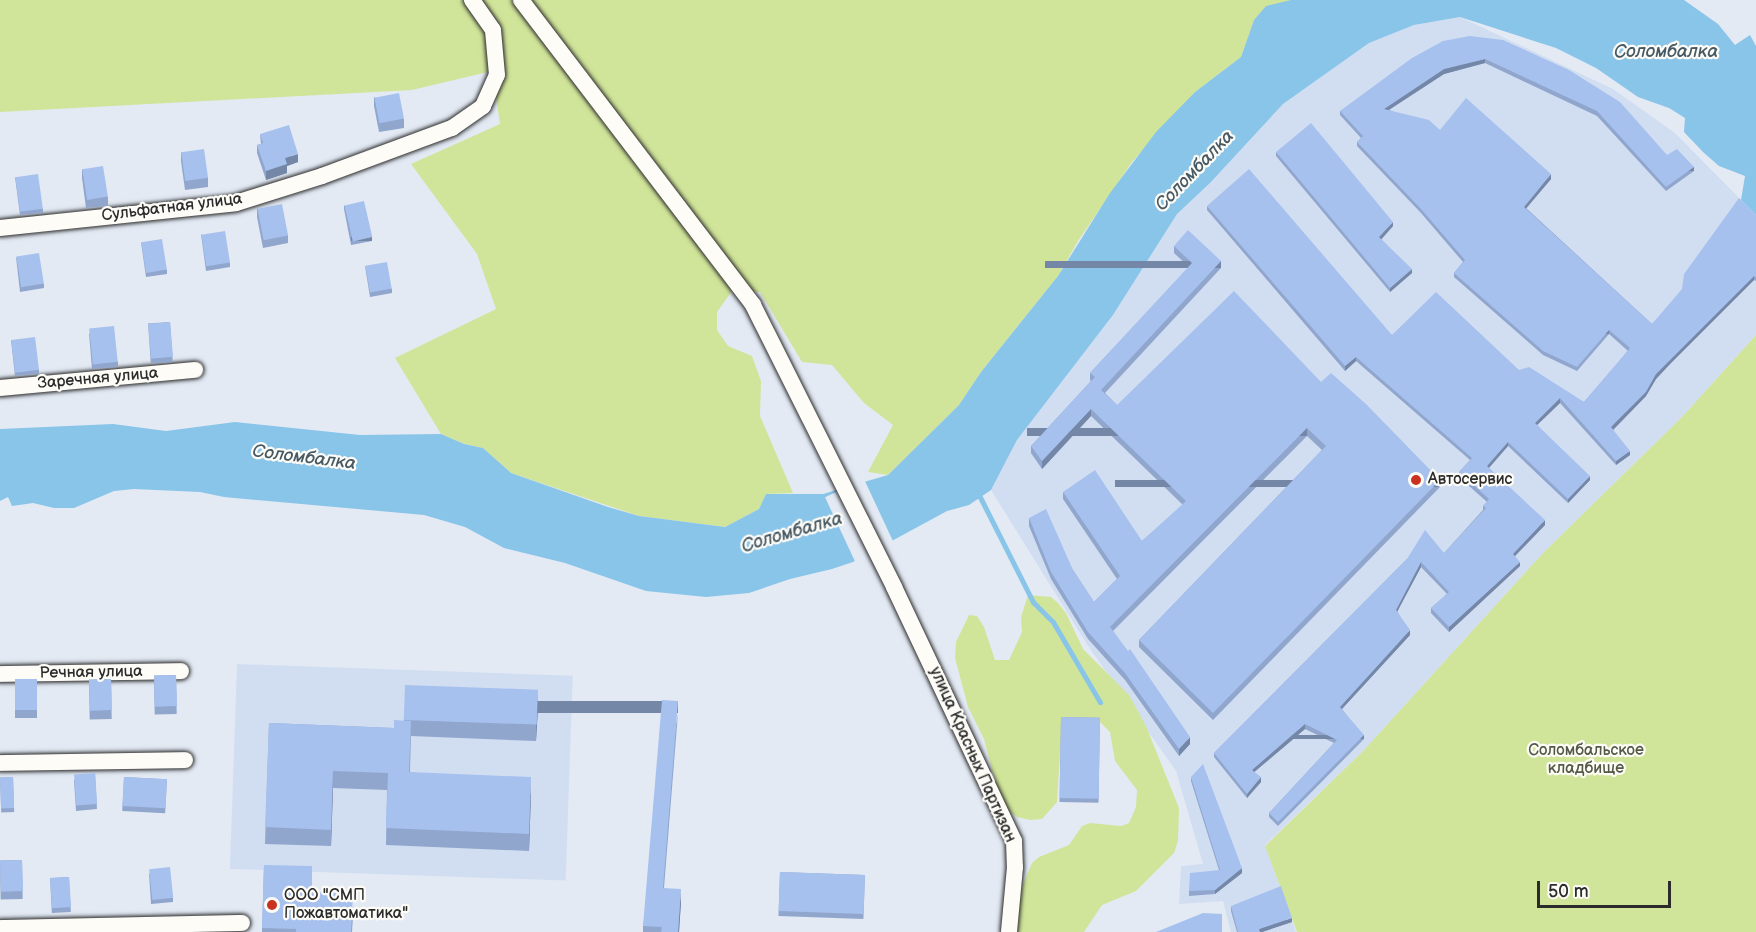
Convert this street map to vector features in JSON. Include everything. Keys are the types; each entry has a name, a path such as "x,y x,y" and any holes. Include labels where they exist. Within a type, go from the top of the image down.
{"street":[{"name":"Сульфатная улица","path":"0,228 236,203 452,128 483,106 497,75 493,30 472,0"},
{"name":"улица Красных Партизан","path":"521,0 753,305 894,586 1014,841 1015,867 1009,932"},
{"name":"Заречная улица","path":"0,388 195,370"},
{"name":"Речная улица","path":"0,674 181,671"},
{"path":"0,763 185,760"},
{"path":"0,928 243,923"}],"shaded area":[{"path":"1460,17 1613,89 1675,133 1756,215 1756,335 1682,417 1543,553 1364,750 1265,845 1296,932 1231,932 1223,901 1179,904 1181,866 1203,864 1176,771 1088,646 991,490 1017,440 1113,315 1177,214 1210,183 1283,104 1369,43 1414,25"},
{"path":"237,664 573,676 566,881 230,869"}],"green space":[{"path":"0,0 1291,0 1254,20 1241,57 1195,92 1132,162 1078,241 1058,276 981,372 959,405 888,475 868,472 893,425 864,403 832,365 802,362 760,292 732,291 717,312 717,330 728,346 752,356 761,381 760,416 793,493 766,494 759,509 725,527 639,516 511,473 483,448 464,444 441,434 395,358 496,309 477,254 411,164 500,124 492,71 412,90 0,112"},
{"name":"Соломбальское кладбище","path":"1756,335 1756,932 1297,932 1265,846 1364,750 1543,553 1682,417"},
{"path":"1028,595 1051,597 1057,602 1066,613 1083,649 1129,695 1146,726 1179,808 1178,841 1174,853 1136,891 1102,905 1084,932 1016,932 1018,908 1023,884 1032,863 1039,857 1069,845 1082,826 1090,823 1121,826 1129,823 1136,807 1137,790 1115,761 1110,732 1100,722 1062,721 1057,802 1042,819 1030,820 1017,817 1006,809 999,796 984,739 968,707 955,658 956,642 969,615 977,616 984,627 995,660 1009,660 1022,632 1021,617"}],"water":[{"name":"Соломбалка","path":"1291,0 1684,0 1718,24 1735,45 1750,35 1756,46 1756,215 1741,200 1745,176 1719,166 1703,152 1684,132 1685,118 1669,108 1638,97 1596,68 1556,48 1460,17 1414,25 1369,43 1283,104 1210,183 1177,214 1113,315 1017,440 991,490 969,505 947,511 853,562 832,569 790,579 749,593 706,597 646,591 565,563 504,548 465,527 424,515 224,497 200,492 134,489 114,491 74,508 54,508 33,503 12,506 8,497 0,501 0,429 113,424 166,431 235,422 360,435 441,434 464,444 483,448 511,473 608,507 639,516 725,527 759,509 766,494 823,494 888,475 959,405 981,372 1058,276 1110,193 1156,132 1195,92 1241,57 1254,20 1266,6"}],"pier":[{"path":"864,479 894,543 855,562 825,497"}],"building":[{"path":"1470,36 1503,40 1569,70 1620,102 1667,155 1677,149 1694,167 1666,187 1597,111 1485,59 1444,69 1384,109 1429,120 1440,130 1466,98 1551,174 1524,207 1652,324 1682,289 1684,274 1739,198 1756,215 1756,277 1754,276 1656,374 1646,392 1611,427 1630,451 1616,461 1560,398 1535,423 1590,476 1568,499 1508,442 1487,466 1545,520 1513,554 1520,562 1449,627 1431,608 1449,592 1421,562 1396,610 1410,630 1340,707 1364,735 1278,822 1269,813 1337,740 1305,724 1252,770 1261,777 1247,794 1214,753 1407,559 1425,530 1444,553 1486,508 1483,506 1489,499 1459,472 1472,458 1356,357 1345,366 1207,206 1249,169 1392,335 1436,292 1519,370 1529,367 1584,402 1630,348 1609,330 1577,367 1543,351 1454,273 1465,260 1421,209 1357,142 1363,136 1340,111 1412,58 1443,41"},
{"path":"399,93 404,119 379,123 374,98"},
{"path":"1311,123 1393,222 1379,237 1412,269 1390,288 1276,152"},
{"path":"289,125 298,154 285,158 287,164 266,171 257,145 263,143 260,134"},
{"path":"204,149 208,178 185,181 181,152"},
{"path":"103,166 108,197 87,200 82,169"},
{"path":"38,174 43,209 20,212 15,177"},
{"path":"364,201 372,237 353,242 345,205"},
{"path":"282,204 288,235 264,240 257,209"},
{"path":"1188,230 1221,261 1101,390 1117,405 1234,291 1321,382 1331,373 1366,404 1440,480 1213,713 1139,640 1326,446 1307,428 1110,627 1128,651 1130,649 1190,737 1179,749 1125,673 1088,632 1051,572 1029,518 1046,509 1073,570 1094,602 1120,576 1063,492 1095,470 1142,541 1186,501 1091,409 1042,461 1031,446 1095,377 1090,373 1192,263 1174,246"},
{"path":"225,231 230,263 206,266 201,235"},
{"path":"162,239 167,270 146,273 141,242"},
{"path":"39,253 44,284 21,287 16,257"},
{"path":"387,262 392,289 370,292 365,266"},
{"path":"170,322 173,357 151,359 148,324"},
{"path":"114,326 118,362 93,364 89,329"},
{"path":"35,337 39,370 15,373 11,340"},
{"path":"176,675 177,706 155,707 154,676"},
{"path":"15,679 37,679 37,710 15,710"},
{"path":"111,679 112,710 90,711 89,680"},
{"path":"405,685 538,690 537,725 404,720"},
{"path":"662,700 678,701 663,888 681,889 678,932 661,932 662,927 643,926"},
{"path":"1061,717 1100,718 1099,799 1060,798"},
{"path":"394,720 411,721 409,772 531,777 529,834 386,828 388,773 333,771 331,830 265,827 269,723 394,728"},
{"path":"1203,764 1242,868 1215,890 1189,891 1190,873 1220,870 1191,777"},
{"path":"95,773 97,804 76,805 74,774"},
{"path":"0,777 13,777 14,808 1,808"},
{"path":"124,777 167,779 165,808 122,806"},
{"path":"22,860 23,891 1,892 0,861"},
{"path":"264,865 312,866 312,892 353,894 351,932 296,932 296,929 262,928"},
{"path":"170,867 173,898 152,900 149,869"},
{"path":"780,872 865,875 864,914 779,911"},
{"path":"69,877 71,907 52,908 50,878"},
{"path":"1281,886 1292,918 1259,929 1260,932 1238,932 1231,906"},
{"path":"1203,913 1222,914 1222,932 1156,932"}],"waterway":[{"path":"980,497 1033,602 1053,622 1100,702"}],"place":[{"name":"Автосервис","path":"1416,480"},
{"name":"ООО \"СМП Пожавтоматика\"","path":"272,905"}]}
